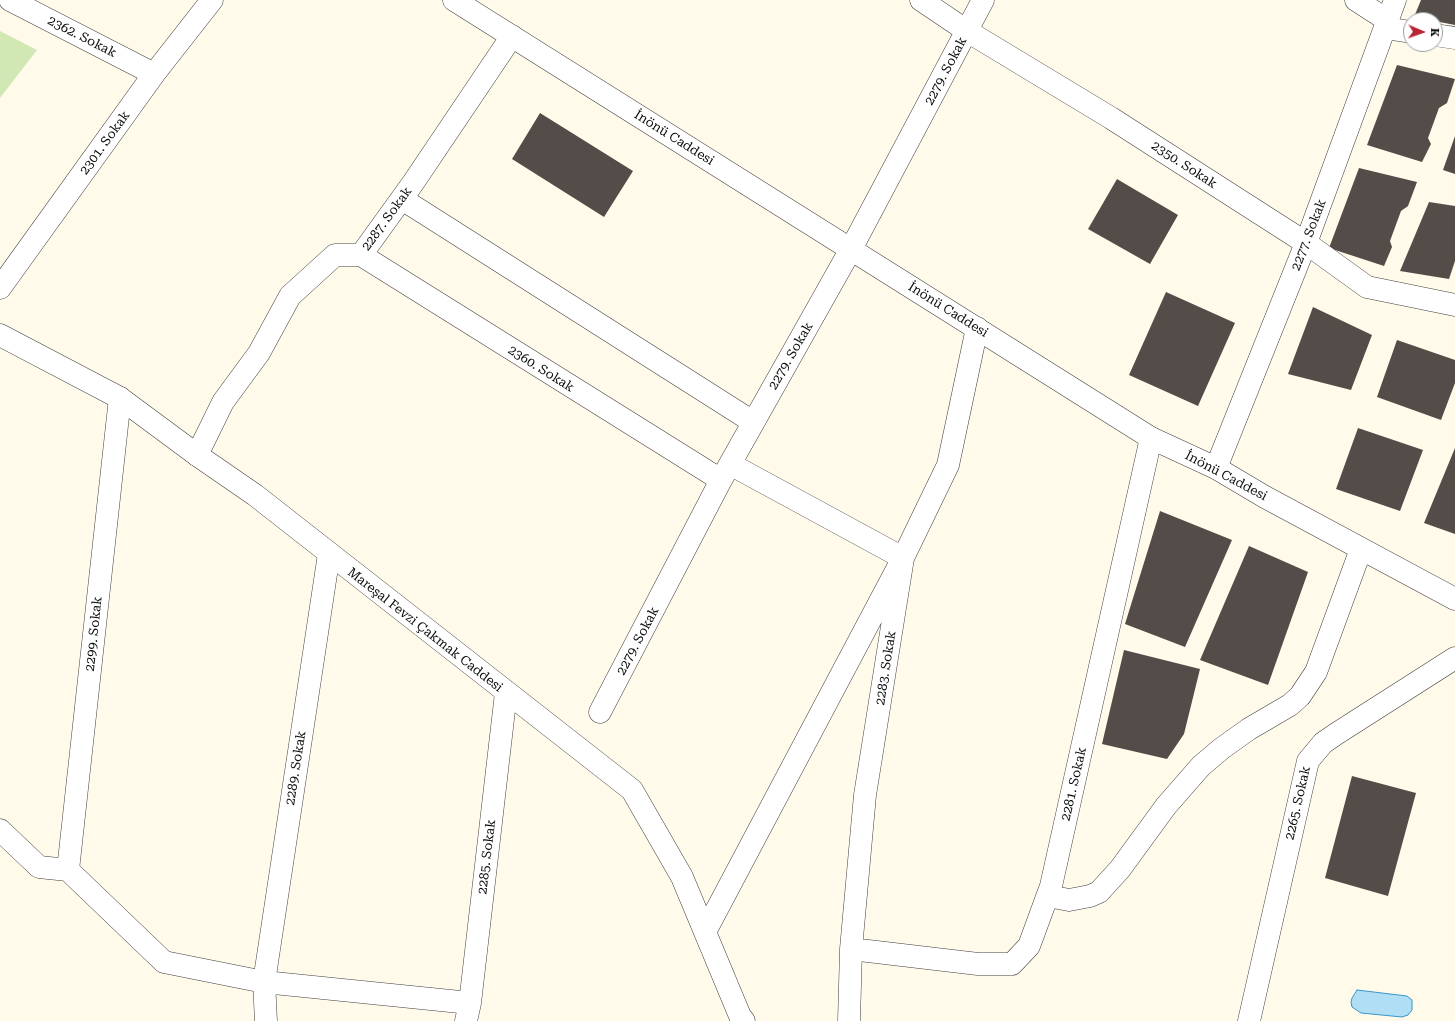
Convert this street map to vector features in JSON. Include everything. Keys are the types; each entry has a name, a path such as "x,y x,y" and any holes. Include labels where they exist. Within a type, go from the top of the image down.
{"street":[{"name":"2362. Sokak","path":"10,0 154,74"},
{"name":"2301. Sokak","path":"0,288 154,74 212,0"},
{"name":"İnönü Caddesi","path":"454,0 1151,438 1216,468 1361,549 1455,599"},
{"name":"2350. Sokak","path":"922,0 967,31 1112,118 1306,243 1367,287 1455,305"},
{"name":"2279. Sokak","path":"600,712 726,472 851,249 983,0"},
{"path":"1356,0 1389,16 1403,26"},
{"name":"2277. Sokak","path":"1216,468 1306,243 1389,16"},
{"name":"2287. Sokak","path":"197,455 223,402 259,352 290,296 335,255 361,255 402,199 512,36"},
{"path":"1443,36 1455,38"},
{"path":"402,199 753,422"},
{"name":"2360. Sokak","path":"361,255 726,472 902,558"},
{"name":"2283. Sokak","path":"849,1021 851,949 865,795 902,558 948,466 977,328"},
{"name":"Mareşal Fevzi Çakmak Caddesi","path":"0,335 120,398 197,455 255,495 506,693 632,790 682,877 706,930 740,1016 744,1021"},
{"name":"2299. Sokak","path":"68,870 120,398"},
{"name":"2281. Sokak","path":"851,949 978,964 1012,964 1029,946 1048,896 1151,438"},
{"path":"1048,896 1069,900 1090,896 1099,892 1120,869 1166,806 1201,766 1249,729 1290,705 1300,696 1309,685 1316,672 1361,549"},
{"name":"2289. Sokak","path":"266,1021 264,982 329,554"},
{"path":"706,930 902,558"},
{"name":"2265. Sokak","path":"1250,1021 1308,761 1323,744 1336,734 1455,658"},
{"name":"2285. Sokak","path":"468,1012 506,693"},
{"path":"0,830 39,866 68,870 164,962 264,982 468,1012"}],"green space":[{"path":"0,31 37,50 0,98"}],"water":[{"path":"1357,990 1407,996 1412,1000 1412,1010 1408,1015 1402,1017 1361,1013 1352,1007 1351,1002"}],"building":[{"path":"1421,0 1455,0 1455,25 1443,23 1443,12 1416,12"},
{"path":"1397,65 1455,79 1447,103 1439,108 1428,138 1431,144 1422,162 1367,145"},
{"path":"540,113 633,171 604,217 512,159"},
{"path":"1455,136 1455,174 1443,170"},
{"path":"1359,168 1417,182 1408,206 1401,211 1390,241 1392,247 1384,266 1329,248"},
{"path":"1117,179 1178,215 1150,264 1088,229"},
{"path":"1429,202 1455,206 1455,261 1449,279 1400,271"},
{"path":"1166,292 1235,323 1198,406 1129,375"},
{"path":"1313,307 1372,335 1351,390 1288,374"},
{"path":"1397,340 1455,360 1455,383 1441,420 1377,397"},
{"path":"1358,428 1423,450 1400,511 1336,489"},
{"path":"1455,448 1455,534 1424,523"},
{"path":"1160,511 1232,540 1185,647 1125,624"},
{"path":"1249,546 1308,572 1268,685 1200,660"},
{"path":"1124,650 1200,669 1184,734 1167,759 1102,744"},
{"path":"1352,776 1416,793 1388,896 1325,878"}]}
